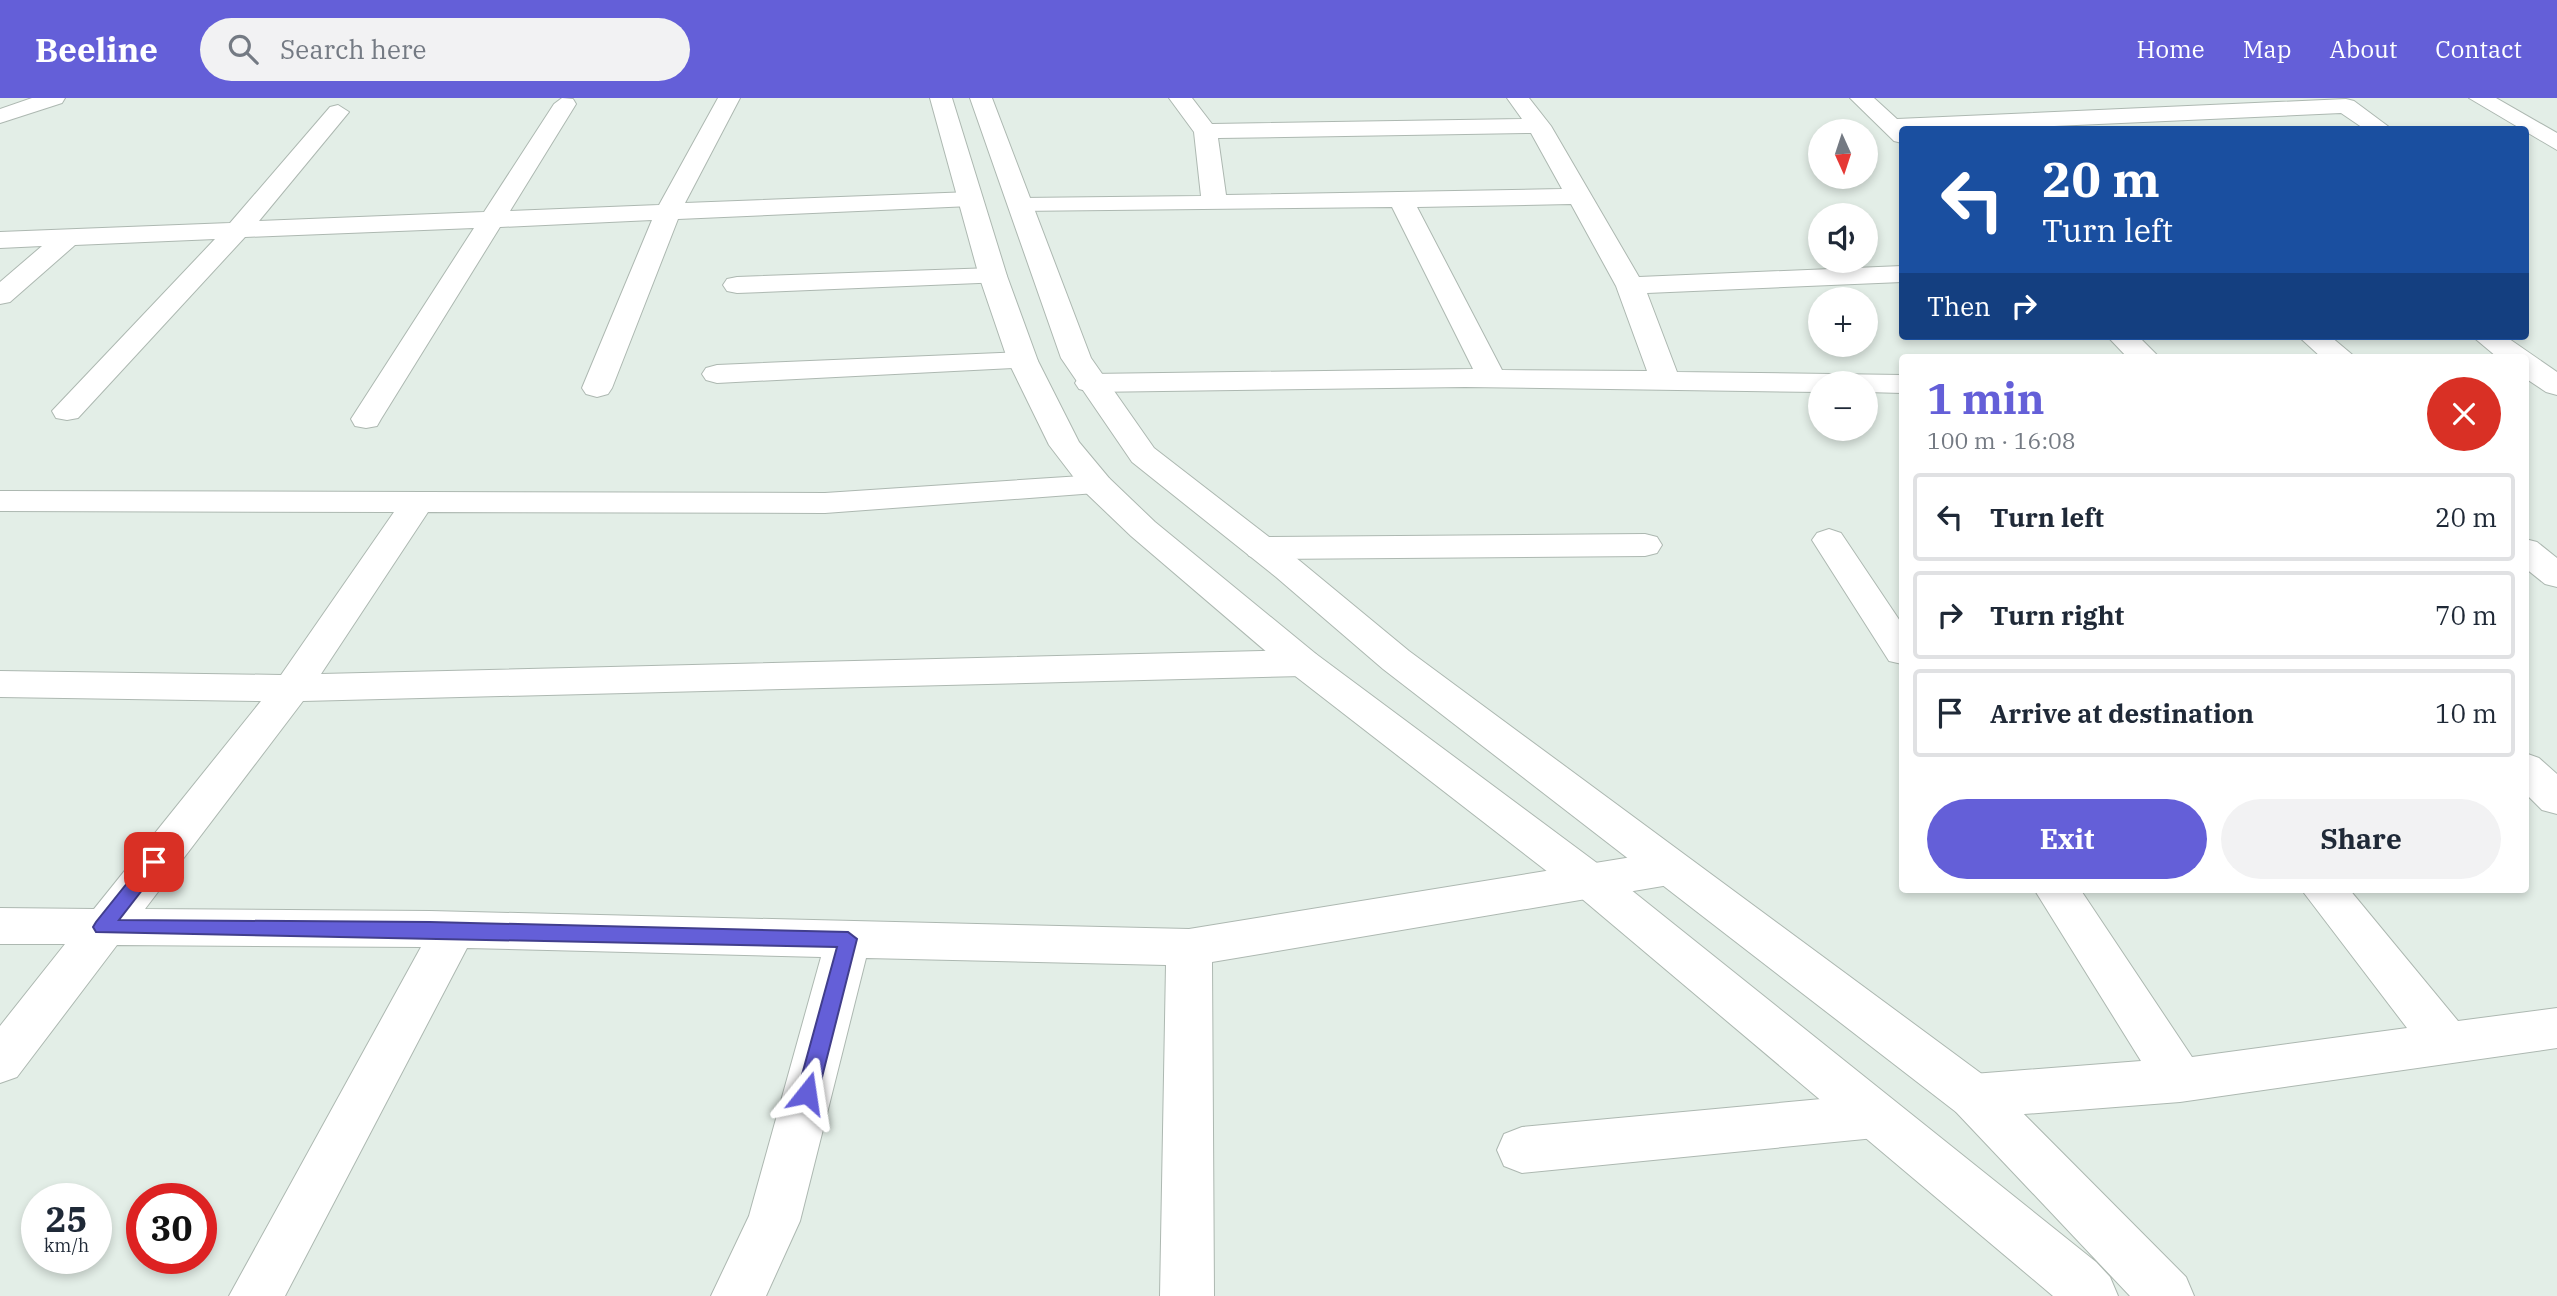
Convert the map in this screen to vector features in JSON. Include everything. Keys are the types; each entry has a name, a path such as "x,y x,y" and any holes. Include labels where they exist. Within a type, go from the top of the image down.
{"street":[{"path":"0,116 54,98"},
{"path":"597,388 668,212 729,98"},
{"path":"941,98 993,276 1023,361 1065,445 1097,485 1143,529 1303,663 1590,881 2091,1296"},
{"path":"981,98 1076,358 1090,383 1143,454 1396,660 1973,1097 2167,1296"},
{"path":"1180,98 1185,108 1206,131 1214,203"},
{"path":"1518,98 1539,126 1630,286 1665,380"},
{"path":"1861,98 1897,131"},
{"path":"2003,98 2028,121"},
{"path":"2144,98 2167,114"},
{"path":"2480,98 2557,142"},
{"path":"1962,126 2340,102 2376,126"},
{"path":"366,419 565,104"},
{"path":"67,411 237,231 338,111"},
{"path":"1206,131 1539,126"},
{"path":"1021,206 1577,196"},
{"path":"0,240 971,199"},
{"path":"1401,200 1492,378"},
{"path":"0,296 68,237"},
{"path":"1630,286 1899,274"},
{"path":"737,285 993,276"},
{"path":"2125,340 2141,354"},
{"path":"2317,340 2336,354"},
{"path":"2492,340 2512,354"},
{"path":"717,374 1023,361"},
{"path":"2529,367 2557,387"},
{"path":"1090,383 1492,378 1808,382"},
{"path":"1878,383 1899,384"},
{"path":"2529,387 2557,387"},
{"path":"0,501 825,503 1097,485"},
{"path":"0,1062 102,927 292,688 418,502"},
{"path":"1829,540 1899,647"},
{"path":"1261,548 1645,545"},
{"path":"2529,553 2557,576"},
{"path":"0,684 292,688 1303,663"},
{"path":"2529,772 2557,799"},
{"path":"0,926 454,930 1189,947 1669,868"},
{"path":"2059,893 2180,1080"},
{"path":"2326,893 2447,1043"},
{"path":"256,1296 454,930"},
{"path":"738,1296 774,1221 848,939"},
{"path":"1187,1296 1189,947"},
{"path":"1973,1097 2180,1080 2557,1027"},
{"path":"1522,1150 1875,1115"}],"route":[{"path":"154,862 102,927 430,929 848,939 807,1093"}]}
